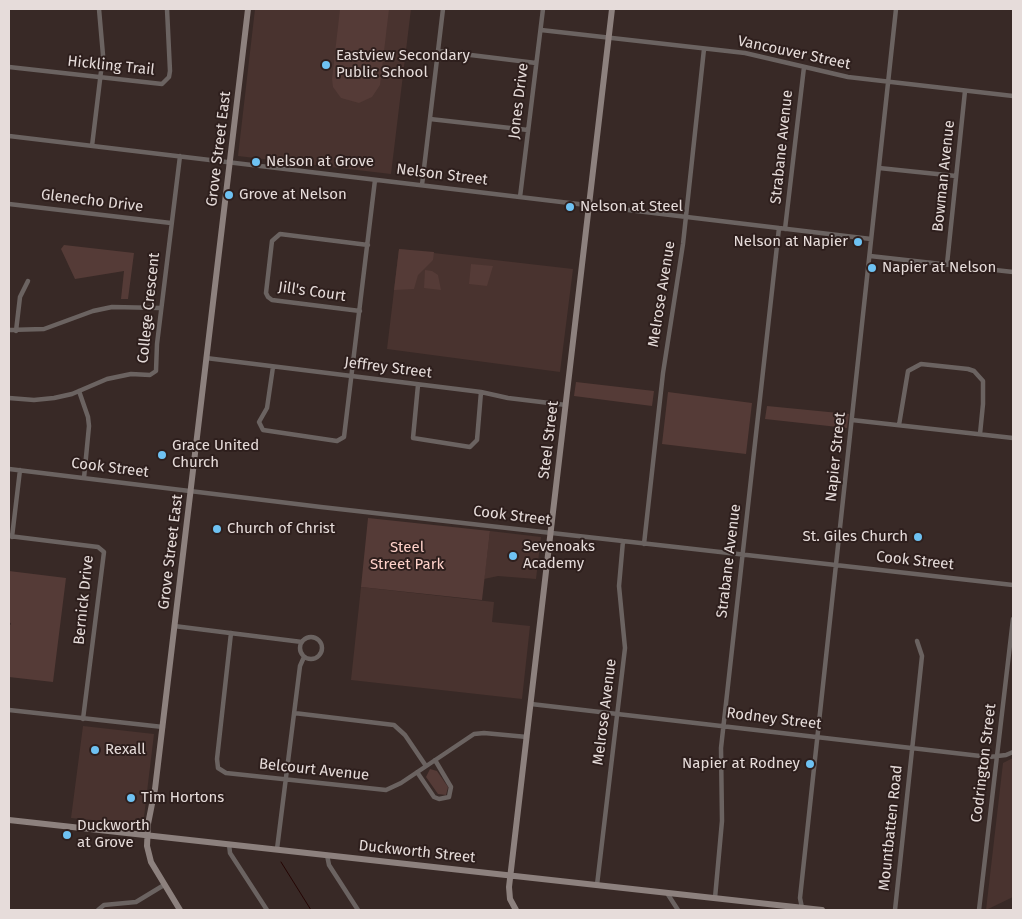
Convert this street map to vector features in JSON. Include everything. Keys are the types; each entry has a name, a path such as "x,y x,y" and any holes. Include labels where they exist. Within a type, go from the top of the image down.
{"street":[{"path":"92,146 104,46 99,9"},
{"name":"Hickling Trail","path":"9,67 158,85 166,82 170,71 167,9"},
{"name":"Grove Street East","path":"180,910 151,862 147,846 248,9"},
{"path":"422,185 443,9"},
{"name":"Jones Drive","path":"520,197 543,9"},
{"name":"Steel Street","path":"513,909 509,896 511,875 612,9"},
{"name":"Napier Street","path":"802,909 800,898 896,9"},
{"name":"Vancouver Street","path":"541,30 760,56 848,77 1013,96"},
{"name":"Melrose Avenue","path":"644,544 662,373 686,217 704,49"},
{"path":"438,51 536,63"},
{"name":"Strabane Avenue","path":"785,229 804,67"},
{"name":"Bowman Avenue","path":"947,264 965,91"},
{"path":"430,118 528,130"},
{"name":"Nelson Street","path":"9,136 871,239"},
{"name":"College Crescent","path":"9,398 43,400 79,391 114,377 153,374 158,366 161,308 180,156"},
{"path":"879,168 956,176"},
{"path":"273,367 267,408 259,422 260,427 267,432 341,440 345,433 376,180"},
{"name":"Glenecho Drive","path":"9,204 171,223"},
{"name":"Strabane Avenue","path":"715,898 722,821 720,764 723,726 779,228"},
{"name":"Jill's Court","path":"360,311 272,300 268,297 266,293 272,241 280,234 368,245"},
{"path":"870,256 1013,272"},
{"path":"16,331 20,297 28,281"},
{"path":"9,330 16,331 56,326 93,311 112,307 161,308"},
{"name":"Jeffrey Street","path":"206,358 481,392 508,398 566,405"},
{"path":"899,425 908,371 921,364 968,369 974,371 983,381 980,434"},
{"path":"418,385 413,438 470,447 477,440 481,392"},
{"path":"79,391 88,417 89,426 84,478"},
{"path":"852,420 1013,438"},
{"name":"Cook Street","path":"9,469 644,544 1013,585"},
{"path":"10,537 20,470"},
{"name":"Bernick Drive","path":"10,537 98,547 104,552 83,718"},
{"name":"Melrose Avenue","path":"597,885 625,642 619,586 623,541"},
{"name":"Codrington Street","path":"979,910 1012,644 1013,619"},
{"path":"174,626 302,642"},
{"name":"Belcourt Avenue","path":"232,633 217,759 218,768 226,773 382,790 392,789 474,734 484,733 527,737"},
{"path":"277,849 300,666 304,657 300,648 302,642 308,638 315,638 322,647 318,657 311,659 304,657"},
{"name":"Mountbatten Road","path":"895,910 922,656 917,641"},
{"name":"Rodney Street","path":"531,704 912,748 997,756 1013,752"},
{"path":"9,710 162,728"},
{"path":"294,713 394,725 405,734 426,766"},
{"path":"418,772 434,797 439,800 449,797 451,787 435,760"},
{"name":"Duckworth Street","path":"9,820 822,910"},
{"path":"229,844 230,853 267,910"},
{"path":"327,855 329,865 358,910"},
{"path":"98,910 104,905 136,902 164,885"},
{"path":"667,893 678,910"}],"shaded area":[{"name":"Eastview Secondary Public School","path":"255,9 411,9 391,174 238,156"},
{"path":"399,249 573,269 560,372 387,349"},
{"name":"Sevenoaks Academy","path":"490,531 541,537 536,579 498,576 484,579"},
{"path":"361,587 494,602 492,622 530,626 522,699 351,680"},
{"path":"83,726 154,734 143,825 71,818"},
{"path":"1013,758 1013,897 986,910 1003,763"}],"green space":[{"path":"340,9 389,9 380,85 372,97 359,103 341,98 333,87 332,79"},
{"path":"64,245 134,253 128,299 121,299 124,271 75,279 61,249"},
{"path":"399,249 434,252 433,260 418,275 414,289 394,290"},
{"path":"471,264 493,266 487,286 469,284"},
{"path":"425,270 432,271 438,275 441,290 424,288"},
{"path":"576,382 654,391 652,406 574,396"},
{"path":"668,392 752,403 746,454 662,444"},
{"path":"767,406 849,414 847,428 765,419"},
{"name":"Steel Street Park","path":"368,518 490,531 482,600 361,587"},
{"path":"9,571 66,578 53,682 9,677 9,626 11,624 9,621"},
{"path":"430,769 437,771 448,787 446,795 438,794 426,777"}],"waterway":[{"path":"281,862 311,910"}],"place":[{"name":"Eastview Secondary Public School","path":"326,65"},
{"name":"Nelson at Grove","path":"256,162"},
{"name":"Grove at Nelson","path":"229,195"},
{"name":"Nelson at Steel","path":"570,207"},
{"name":"Nelson at Napier","path":"858,242"},
{"name":"Napier at Nelson","path":"872,268"},
{"name":"Grace United Church","path":"162,455"},
{"name":"Church of Christ","path":"217,529"},
{"name":"St. Giles Church","path":"918,537"},
{"name":"Sevenoaks Academy","path":"513,556"},
{"name":"Rexall","path":"95,750"},
{"name":"Napier at Rodney","path":"810,764"},
{"name":"Tim Hortons","path":"131,798"},
{"name":"Duckworth at Grove","path":"67,835"}]}
